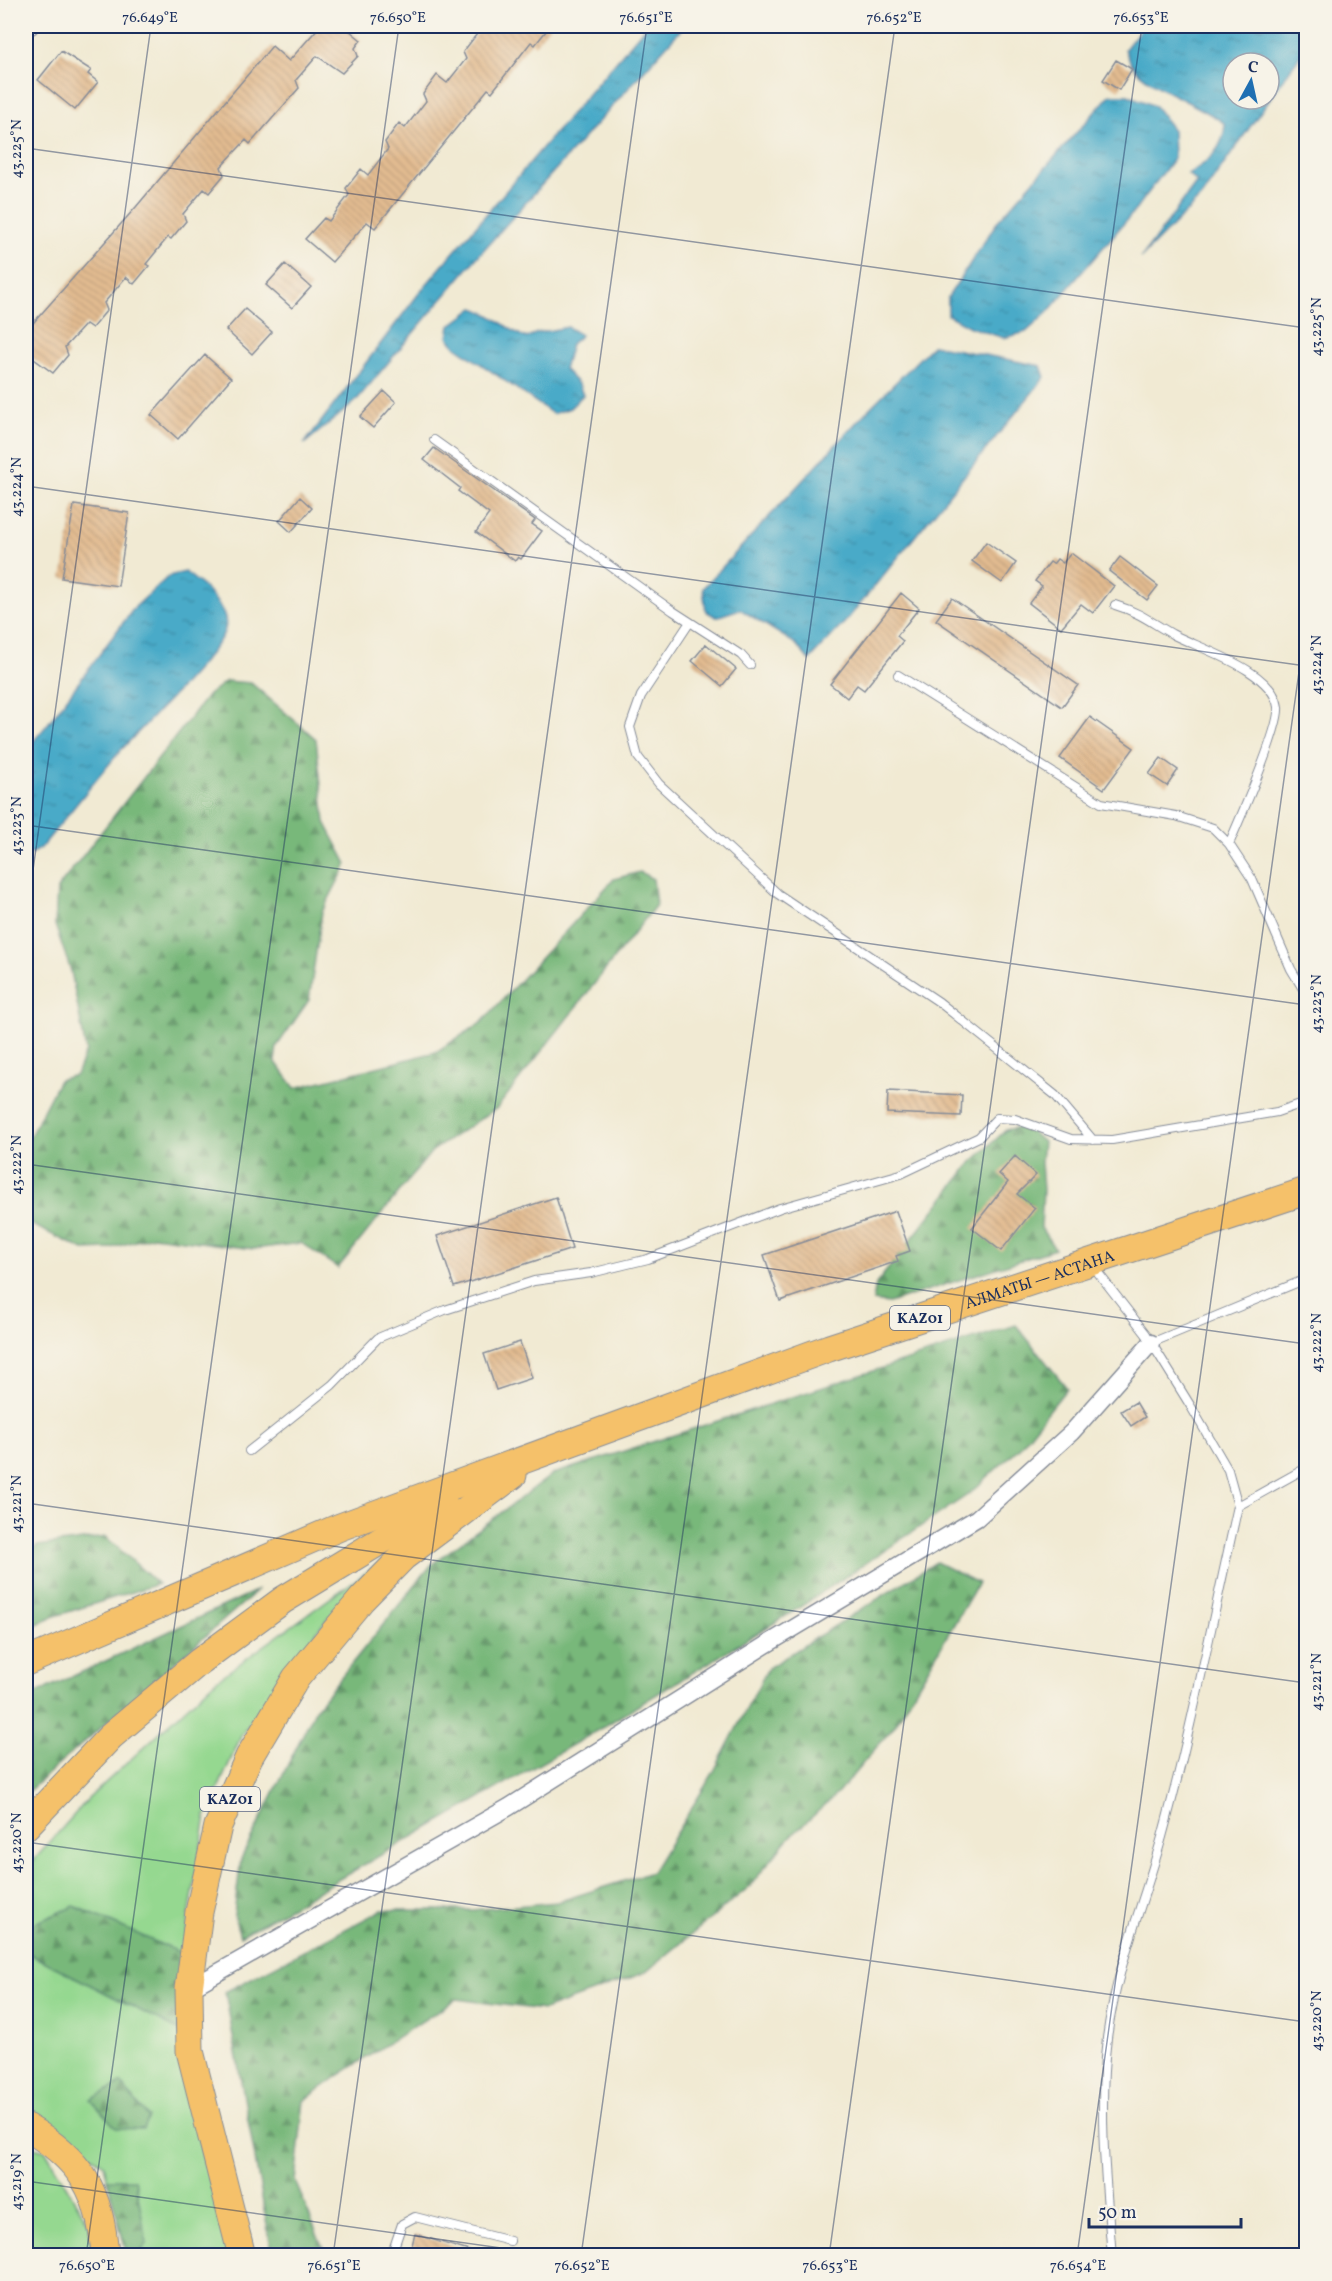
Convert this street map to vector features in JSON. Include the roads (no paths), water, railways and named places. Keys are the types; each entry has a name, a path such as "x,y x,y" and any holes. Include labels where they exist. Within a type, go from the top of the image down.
{"highway":[{"name":"АЛМАТЫ — АСТАНА","path":"538,1456 829,1348 1306,1191"},
{"name":"KАZ01","path":"26,1662 340,1527 538,1456"},
{"name":"KАZ01","path":"26,1826 110,1737 199,1662 283,1600 436,1507 538,1456"},
{"name":"KАZ01","path":"242,2256 190,2051 189,1989 199,1912 218,1826 249,1757 296,1678 362,1599 403,1557 538,1456"},
{"path":"26,2127 48,2140 64,2155 93,2190 103,2227 105,2256"}],"street":[{"path":"189,1989 509,1807 764,1646 977,1518 1072,1432 1151,1343"}],"lane":[{"path":"434,440 690,622 741,655 750,665"},
{"path":"1115,605 1140,613 1171,634 1238,664 1275,695 1279,709 1273,733 1229,844"},
{"path":"690,622 641,696 630,727 638,757 659,784 778,894 939,1002 1055,1095 1093,1140"},
{"path":"898,675 1101,803 1176,816 1213,828 1229,844 1252,879 1291,969 1306,994"},
{"path":"249,1451 332,1385 378,1338 445,1310 534,1281 591,1274 648,1259 780,1208 901,1174 979,1137 997,1118 1015,1119 1071,1139 1112,1140 1277,1112 1305,1104"},
{"path":"1089,1262 1151,1343 1228,1470 1238,1506 1162,1838 1120,1967 1107,2038 1104,2081 1106,2185 1112,2256"},
{"path":"1151,1343 1306,1279"},
{"path":"1238,1506 1306,1468"},
{"path":"391,2256 402,2224 415,2217 510,2241"}],"water":[{"path":"646,26 684,26 479,255 355,402 304,444 420,292"},
{"path":"1143,26 1306,26 1306,47 1281,83 1281,51 1221,51 1221,111 1261,111 1201,197 1141,258 1197,182 1188,174 1214,154 1222,141 1225,124 1150,82 1129,60 1125,49"},
{"path":"1110,95 1128,95 1155,106 1173,130 1174,158 1137,208 1047,313 1026,332 1004,338 970,327 948,315 948,297 998,221"},
{"path":"474,308 527,338 537,333 568,327 581,335 571,344 564,369 579,385 583,395 570,408 553,414 456,347 448,337 450,326"},
{"path":"933,345 1041,366 1045,377 846,621 809,660 796,644 740,609 716,617 706,611 703,588 867,411"},
{"path":"185,572 198,582 219,605 226,621 220,640 195,672 121,750 40,849 26,857 26,750 134,608 169,576"}]}
